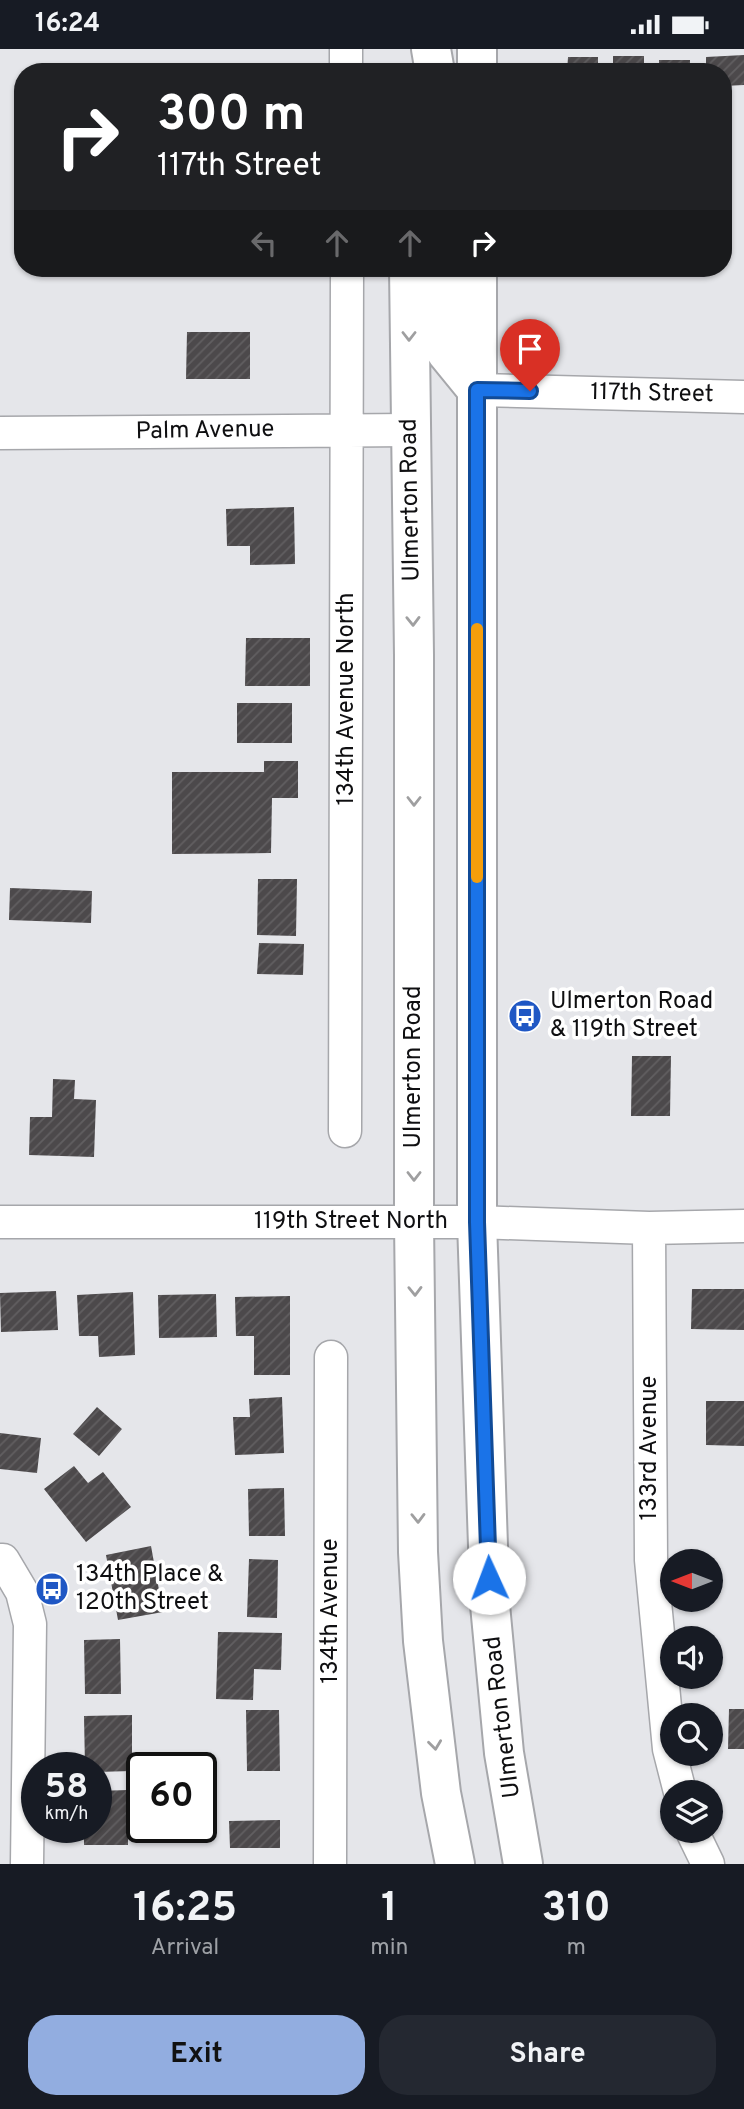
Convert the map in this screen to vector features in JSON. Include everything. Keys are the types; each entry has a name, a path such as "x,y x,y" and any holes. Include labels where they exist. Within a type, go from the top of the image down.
{"main road":[{"name":"Ulmerton Road","path":"409,277 414,655 414,1222 418,1552 423,1641 441,1793 455,1864"},
{"path":"439,277 440,324 446,352 477,390"},
{"name":"Ulmerton Road","path":"477,277 477,1222 490,1605 504,1752 523,1864"}],"street":[{"name":"134th Avenue North","path":"345,1131 347,277"},
{"name":"117th Street","path":"477,390 744,397"},
{"name":"Palm Avenue","path":"0,433 410,430"},
{"name":"119th Street North","path":"0,1222 477,1222 649,1228 744,1226"},
{"name":"133rd Avenue","path":"649,1228 651,1560 669,1749 677,1780"},
{"name":"134th Avenue","path":"330,1864 331,1357"},
{"path":"0,1560 3,1560 22,1592 30,1624 27,1864"},
{"path":"698,1843 708,1864"}],"building":[{"path":"744,55 744,85 732,86 732,63 706,63 706,57"},
{"path":"613,56 644,56 644,63 613,63"},
{"path":"568,57 598,57 598,63 568,63"},
{"path":"659,60 690,60 690,63 659,63"},
{"path":"187,332 250,332 250,379 186,379"},
{"path":"294,507 295,564 250,565 250,546 227,546 226,509"},
{"path":"246,638 310,638 310,686 245,686"},
{"path":"237,703 292,703 292,743 237,743"},
{"path":"264,761 298,761 298,798 272,798 271,853 172,854 172,772 264,772"},
{"path":"258,879 297,879 296,936 257,935"},
{"path":"10,888 92,891 91,923 9,920"},
{"path":"259,943 304,944 303,975 257,974"},
{"path":"632,1056 671,1056 670,1116 631,1116"},
{"path":"53,1079 75,1080 74,1099 96,1100 94,1157 29,1155 30,1117 52,1117"},
{"path":"692,1289 744,1289 744,1330 691,1329"},
{"path":"56,1291 58,1330 1,1332 0,1293"},
{"path":"133,1292 135,1355 99,1357 98,1336 79,1336 77,1295"},
{"path":"216,1294 217,1337 159,1338 158,1295"},
{"path":"290,1296 290,1375 254,1375 254,1336 236,1336 235,1297"},
{"path":"282,1397 284,1453 235,1455 233,1417 250,1417 249,1399"},
{"path":"706,1401 744,1401 744,1446 706,1445"},
{"path":"97,1407 122,1429 99,1456 73,1434"},
{"path":"0,1433 41,1438 37,1473 0,1469"},
{"path":"74,1466 88,1483 103,1472 131,1507 86,1542 44,1489"},
{"path":"284,1488 285,1536 249,1536 248,1489"},
{"path":"151,1546 163,1612 118,1620 106,1555"},
{"path":"249,1559 278,1560 277,1618 247,1617"},
{"path":"218,1632 282,1633 281,1670 254,1669 253,1700 216,1699"},
{"path":"120,1639 121,1694 85,1694 84,1640"},
{"path":"729,1709 744,1709 744,1749 728,1749"},
{"path":"246,1710 279,1710 280,1771 247,1771"},
{"path":"132,1715 132,1752 126,1752 126,1771 112,1772 112,1752 85,1752 84,1716"},
{"path":"112,1790 126,1790 128,1845 84,1845 112,1843"},
{"path":"280,1820 280,1848 230,1848 229,1821"}],"slow traffic":[{"path":"477,629 477,877"}],"place":[{"name":"Ulmerton Road & 119th Street","path":"525,1016"},
{"name":"134th Place & 120th Street","path":"52,1589"}],"route":[{"path":"489,1578 477,1222 477,390 530,391"}]}
